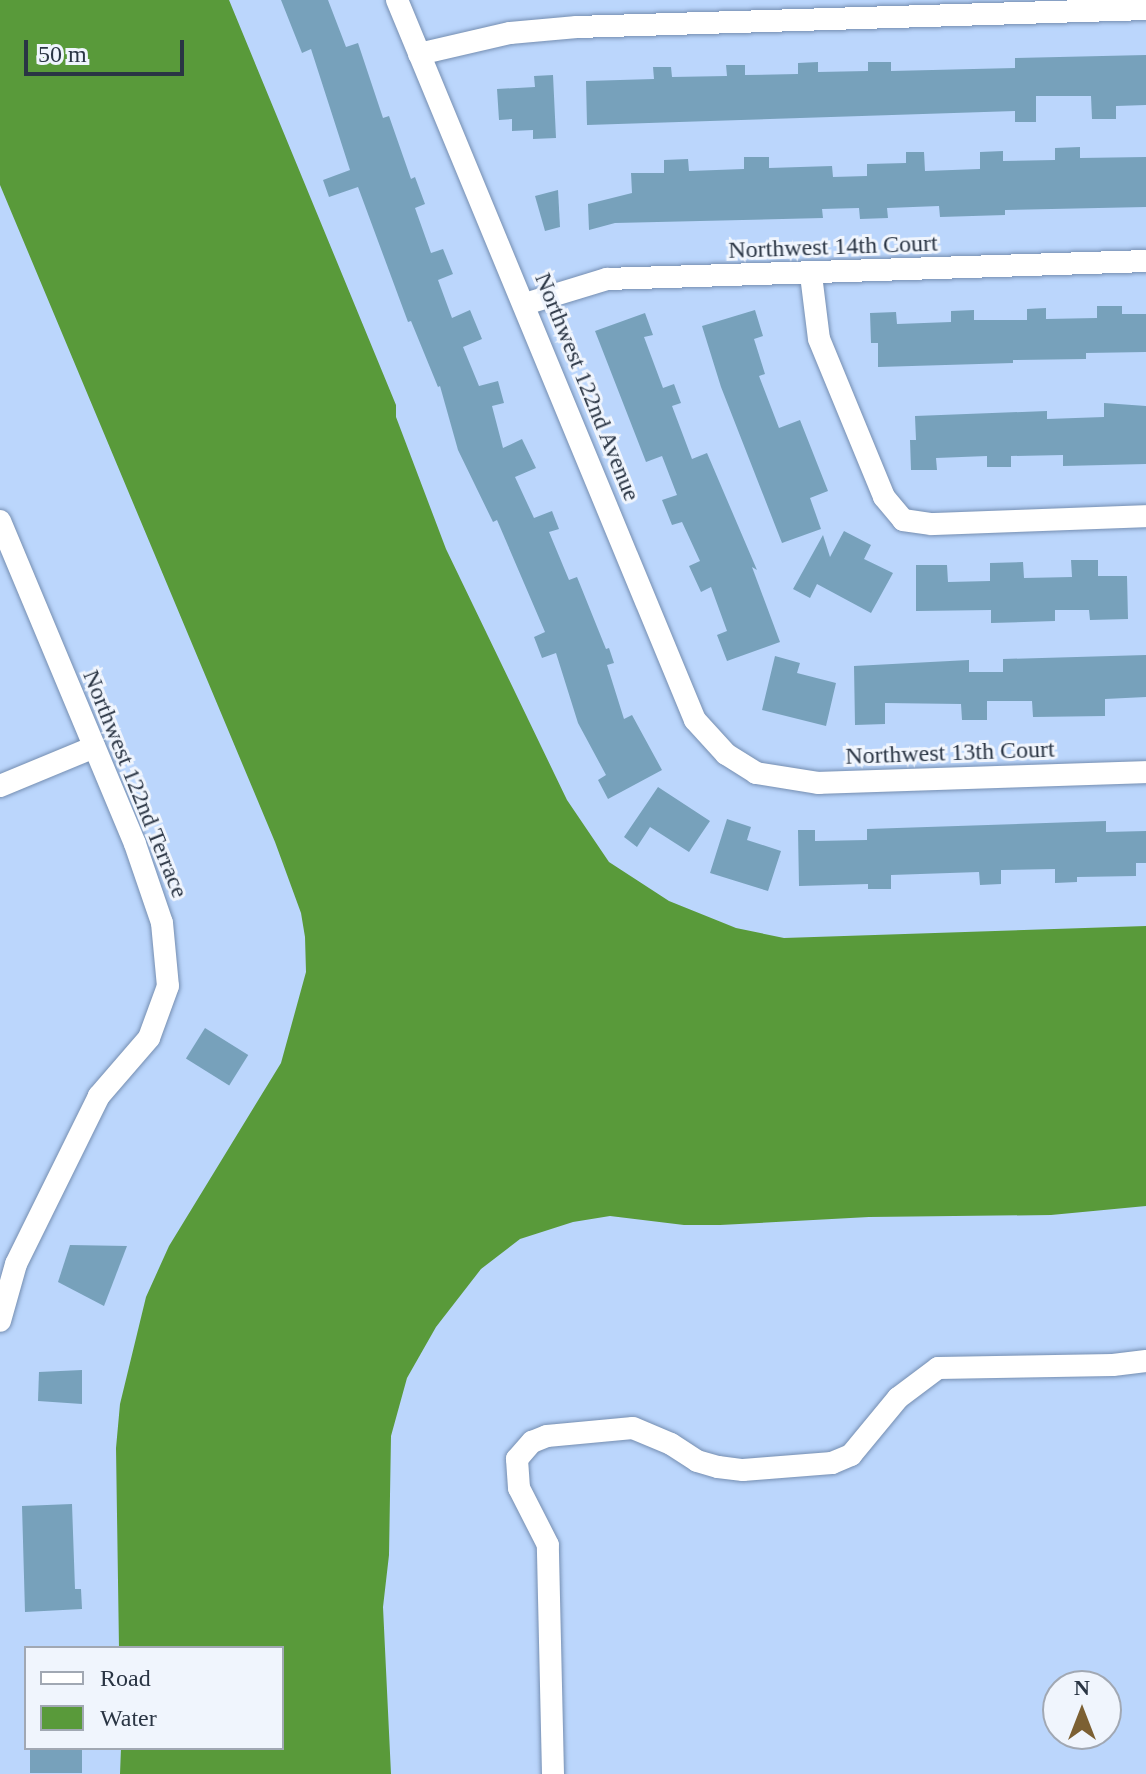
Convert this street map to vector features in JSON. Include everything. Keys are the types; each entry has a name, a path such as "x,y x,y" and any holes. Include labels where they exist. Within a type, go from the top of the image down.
{"street":[{"name":"Northwest 122nd Avenue","path":"397,0 695,720 726,754 756,773"},
{"path":"419,54 510,33 577,27 1146,9"},
{"name":"Northwest 14th Court","path":"525,304 607,279 811,275 1146,261"},
{"path":"811,275 819,339 884,497 903,520 932,524 1146,516"},
{"name":"Northwest 122nd Terrace","path":"0,521 94,747 162,923 168,986 149,1038 99,1096 16,1264 0,1321"},
{"path":"0,786 94,747"},
{"name":"Northwest 13th Court","path":"756,773 819,783 1146,772"},
{"path":"553,1770 548,1545 519,1488 517,1459 532,1442 547,1436 633,1428 671,1444 697,1461 718,1467 743,1470 832,1463 851,1455 898,1398 938,1368 1113,1365 1146,1361"}],"water":[{"path":"0,0 229,0 396,405 396,417 446,549 567,800 609,862 669,901 736,928 784,938 1146,926 1146,1206 1051,1215 869,1217 720,1225 684,1225 610,1216 573,1222 520,1239 481,1269 436,1327 407,1378 391,1436 389,1555 383,1607 391,1774 120,1774 121,1750 284,1750 284,1646 119,1646 116,1448 120,1404 146,1297 169,1246 281,1063 306,972 305,937 301,913 275,842 0,185"}],"building":[{"path":"281,0 328,0 346,47 358,43 383,118 389,116 411,179 415,177 425,204 415,208 431,253 443,249 453,274 438,280 452,318 470,310 482,339 463,347 479,386 498,381 504,403 492,406 503,448 522,439 536,468 515,477 534,518 552,511 559,529 549,532 569,580 577,577 606,649 609,648 614,663 607,665 624,719 632,715 662,770 608,799 598,780 606,775 578,723 556,653 542,658 534,637 545,632 497,520 493,522 458,450 440,386 411,321 408,322 358,187 329,197 323,180 350,170 311,49 302,53"},
{"path":"1146,55 1146,105 1116,106 1116,119 1092,119 1091,96 1036,96 1036,122 1015,122 1015,111 587,125 586,81 654,79 653,67 671,67 672,77 727,76 726,65 745,65 745,75 798,74 798,63 818,62 818,72 868,71 868,62 891,62 891,71 1015,68 1015,58"},
{"path":"553,75 556,138 533,139 533,130 512,131 512,119 499,120 497,89 535,87 534,76"},
{"path":"1080,147 1080,158 1146,157 1146,207 1005,210 1005,215 940,217 939,206 887,208 888,218 860,219 859,208 822,209 823,218 615,223 589,230 588,204 632,193 631,173 664,173 664,160 688,159 689,171 744,169 744,157 769,157 769,168 832,166 833,177 867,176 867,164 906,163 906,152 924,152 925,171 980,169 980,152 1003,151 1003,161 1055,160 1055,148"},
{"path":"558,190 560,227 545,231 535,196"},
{"path":"1097,306 1122,306 1122,314 1146,314 1146,352 1086,353 1086,359 878,367 878,343 871,343 870,313 896,312 897,324 951,322 951,311 974,310 974,320 1027,320 1027,309 1046,308 1046,319 1097,318"},
{"path":"755,310 763,336 754,339 765,374 759,376 779,428 800,420 828,491 810,498 821,529 782,543 721,387 702,326"},
{"path":"645,313 653,335 644,337 663,388 674,384 681,403 672,406 692,459 707,453 757,570 752,567 780,642 727,661 717,635 727,631 711,587 701,592 689,566 700,561 682,522 672,525 662,500 677,495 662,456 646,462 595,331"},
{"path":"1104,403 1146,406 1146,464 1063,466 1063,455 1011,456 1011,467 987,467 987,456 936,458 937,470 911,470 910,440 916,440 915,416 1047,411 1047,419 1104,417"},
{"path":"844,531 871,545 864,559 893,573 871,613 817,584 810,598 793,589 823,535 830,557"},
{"path":"1071,560 1098,560 1098,576 1127,576 1128,619 1090,620 1089,610 1055,610 1055,621 991,623 991,610 916,611 916,565 947,565 948,582 990,581 990,563 1023,562 1024,578 1072,577"},
{"path":"1146,655 1146,697 1105,699 1105,716 1033,717 1032,701 987,701 987,720 962,720 961,704 885,703 885,724 855,725 854,666 969,660 969,672 1003,672 1003,659"},
{"path":"775,656 800,663 797,673 836,683 826,726 762,710"},
{"path":"658,787 710,821 689,852 650,827 637,847 624,837"},
{"path":"727,819 751,827 747,840 781,851 768,891 710,873"},
{"path":"1106,821 1106,832 1146,831 1146,863 1136,863 1136,876 1077,877 1077,882 1055,883 1055,869 1001,870 1001,884 980,885 979,872 891,875 891,889 868,889 868,884 799,886 798,830 815,830 815,841 867,840 867,829"},
{"path":"205,1028 248,1055 229,1086 186,1059"},
{"path":"70,1245 127,1246 104,1306 58,1282"},
{"path":"82,1370 82,1404 38,1401 39,1372"},
{"path":"72,1504 75,1589 81,1589 82,1609 25,1612 22,1506"},
{"path":"30,1750 82,1750 82,1773 30,1773"}]}
